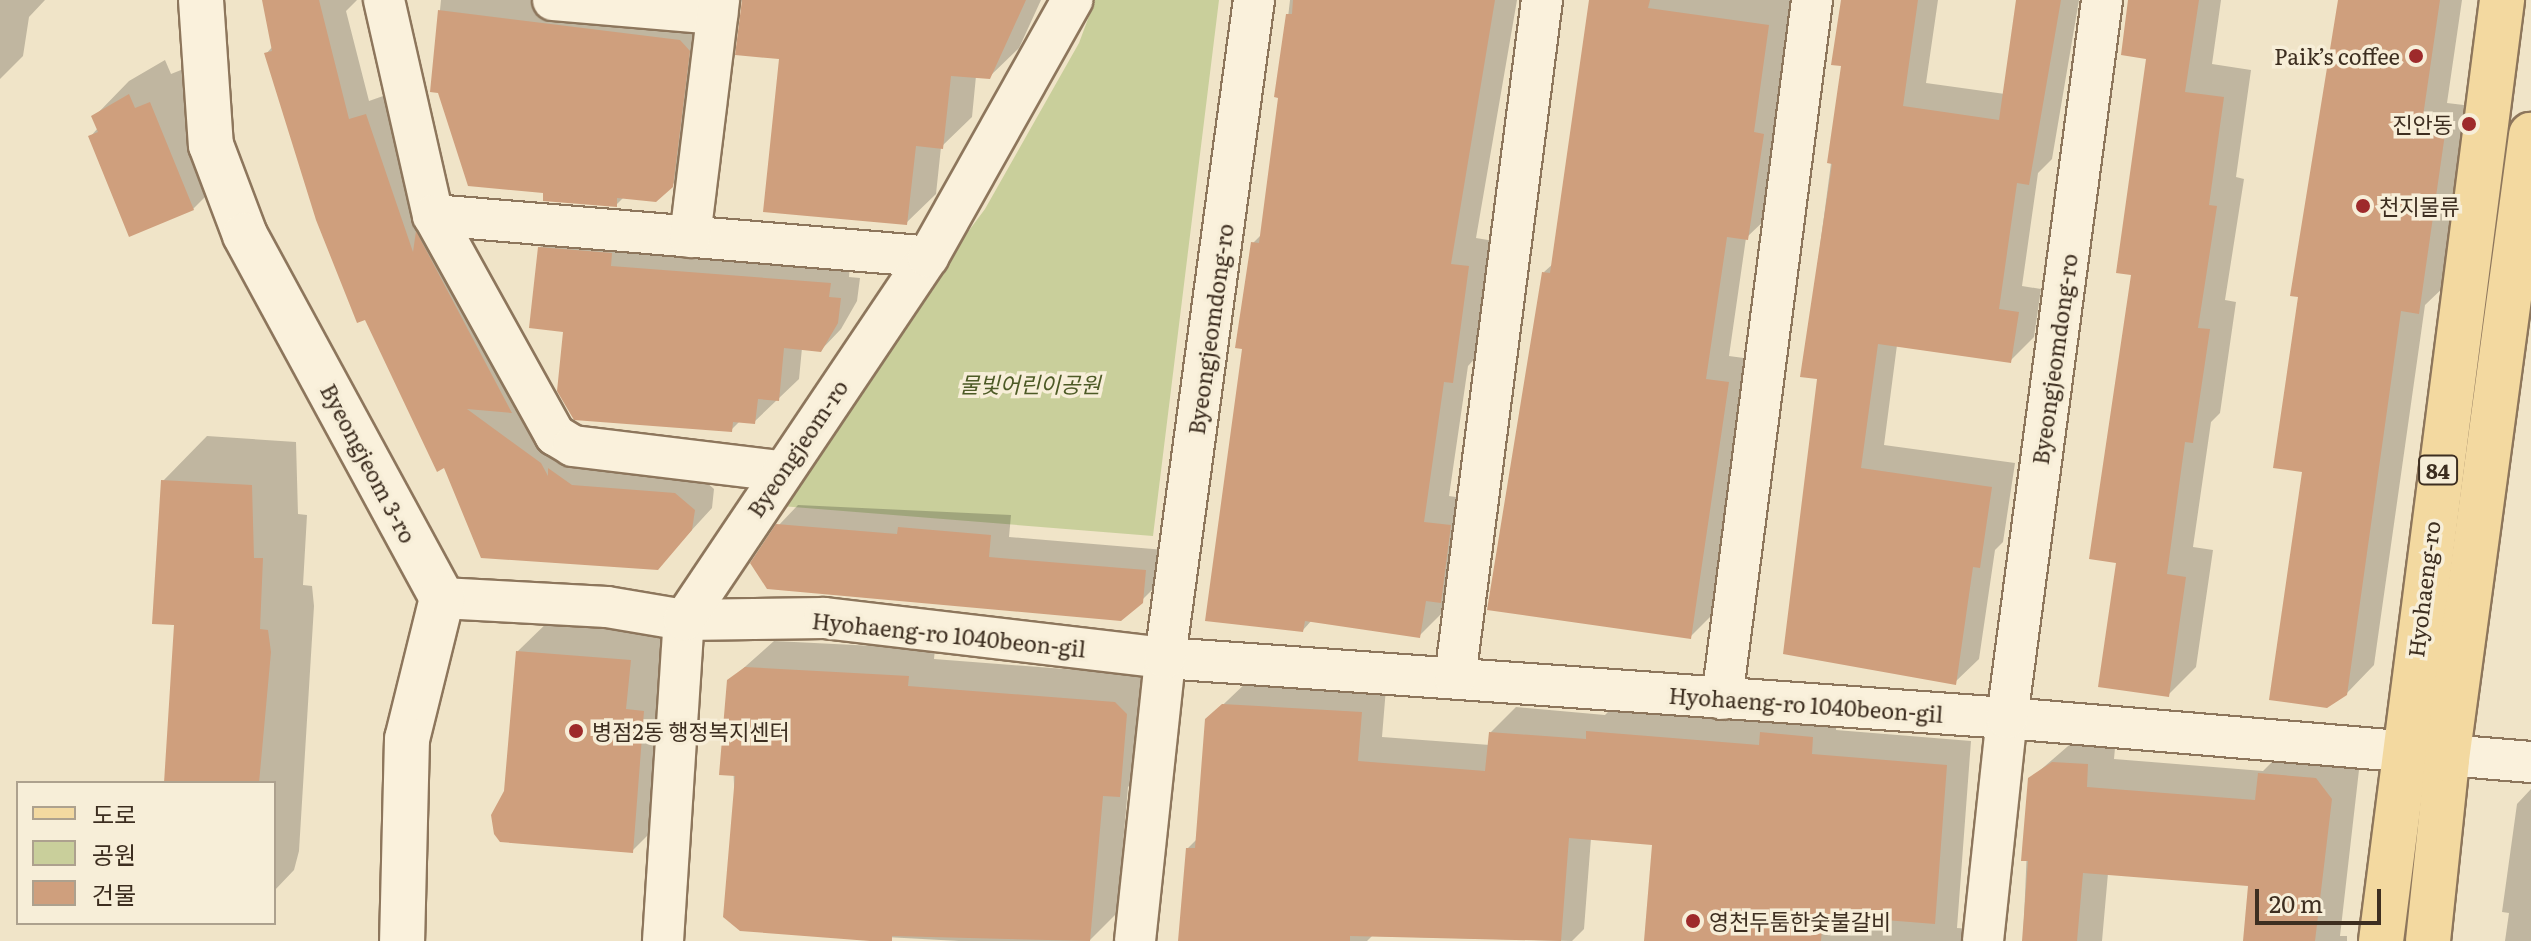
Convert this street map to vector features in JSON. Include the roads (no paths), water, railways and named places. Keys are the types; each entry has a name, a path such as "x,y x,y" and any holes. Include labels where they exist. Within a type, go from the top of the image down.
{"main road":[{"name":"Hyohaeng-ro","path":"2381,941 2402,755 2502,0"},
{"name":"Hyohaeng-ro","path":"2428,941 2447,759 2531,135"}],"street":[{"name":"Byeongjeom 3-ro","path":"201,0 211,145 245,235 442,598"},
{"path":"384,0 433,215 555,435 573,446 780,471"},
{"path":"553,0 718,7 690,237"},
{"name":"Byeongjeom-ro","path":"663,941 684,620 780,471 928,257 1072,0"},
{"name":"Byeongjeomdong-ro","path":"1165,658 1254,0"},
{"path":"1455,678 1542,0"},
{"path":"1722,699 1812,0"},
{"name":"Byeongjeomdong-ro","path":"1983,941 2007,718 2102,0"},
{"path":"433,215 928,257"},
{"name":"Hyohaeng-ro 1040beon-gil","path":"442,598 607,607 684,620 824,618 1165,658 2007,718 2447,759 2531,762"},
{"path":"402,941 407,739 442,598"},
{"path":"1135,941 1165,658"}],"place":[{"name":"Paik’s coffee","path":"2416,56"},
{"name":"진안동","path":"2469,124"},
{"name":"천지물류","path":"2363,206"},
{"name":"병점2동 행정복지센터","path":"576,731"},
{"name":"영천두툼한숯불갈비","path":"1693,921"}],"park label":[{"name":"물빛어린이공원","path":"1030,384"}]}
